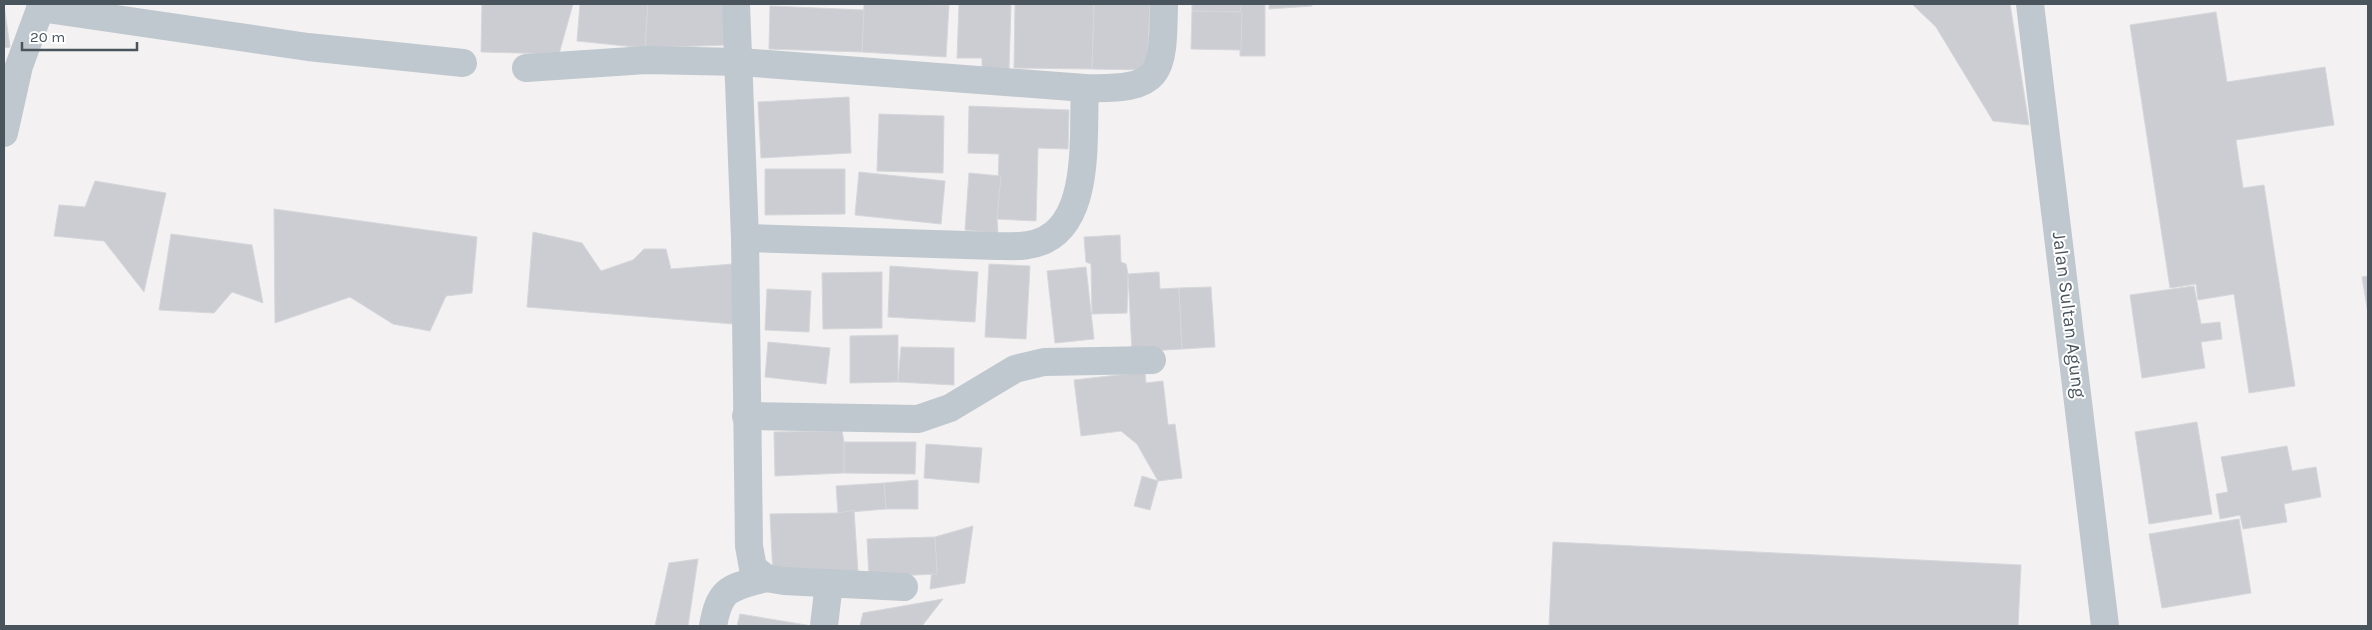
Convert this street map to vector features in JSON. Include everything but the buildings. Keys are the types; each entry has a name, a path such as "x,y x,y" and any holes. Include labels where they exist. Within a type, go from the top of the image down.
{"street":[{"path":"736,4 740,62 749,546 753,568 766,578"},
{"path":"526,68 646,60 740,62 1085,88 1121,89 1142,84 1156,70 1162,53 1164,4"},
{"name":"Jalan Sultan Agung","path":"2030,4 2105,626"},
{"path":"4,133 19,66 41,6 308,47 463,64"},
{"path":"744,238 997,246 1029,245 1046,238 1060,228 1074,210 1080,190 1085,88"},
{"path":"746,416 918,419 950,408 1015,369 1044,362 1152,360"},
{"path":"713,626 720,599 727,591 766,578 904,587"},
{"path":"824,626 829,583"}]}
